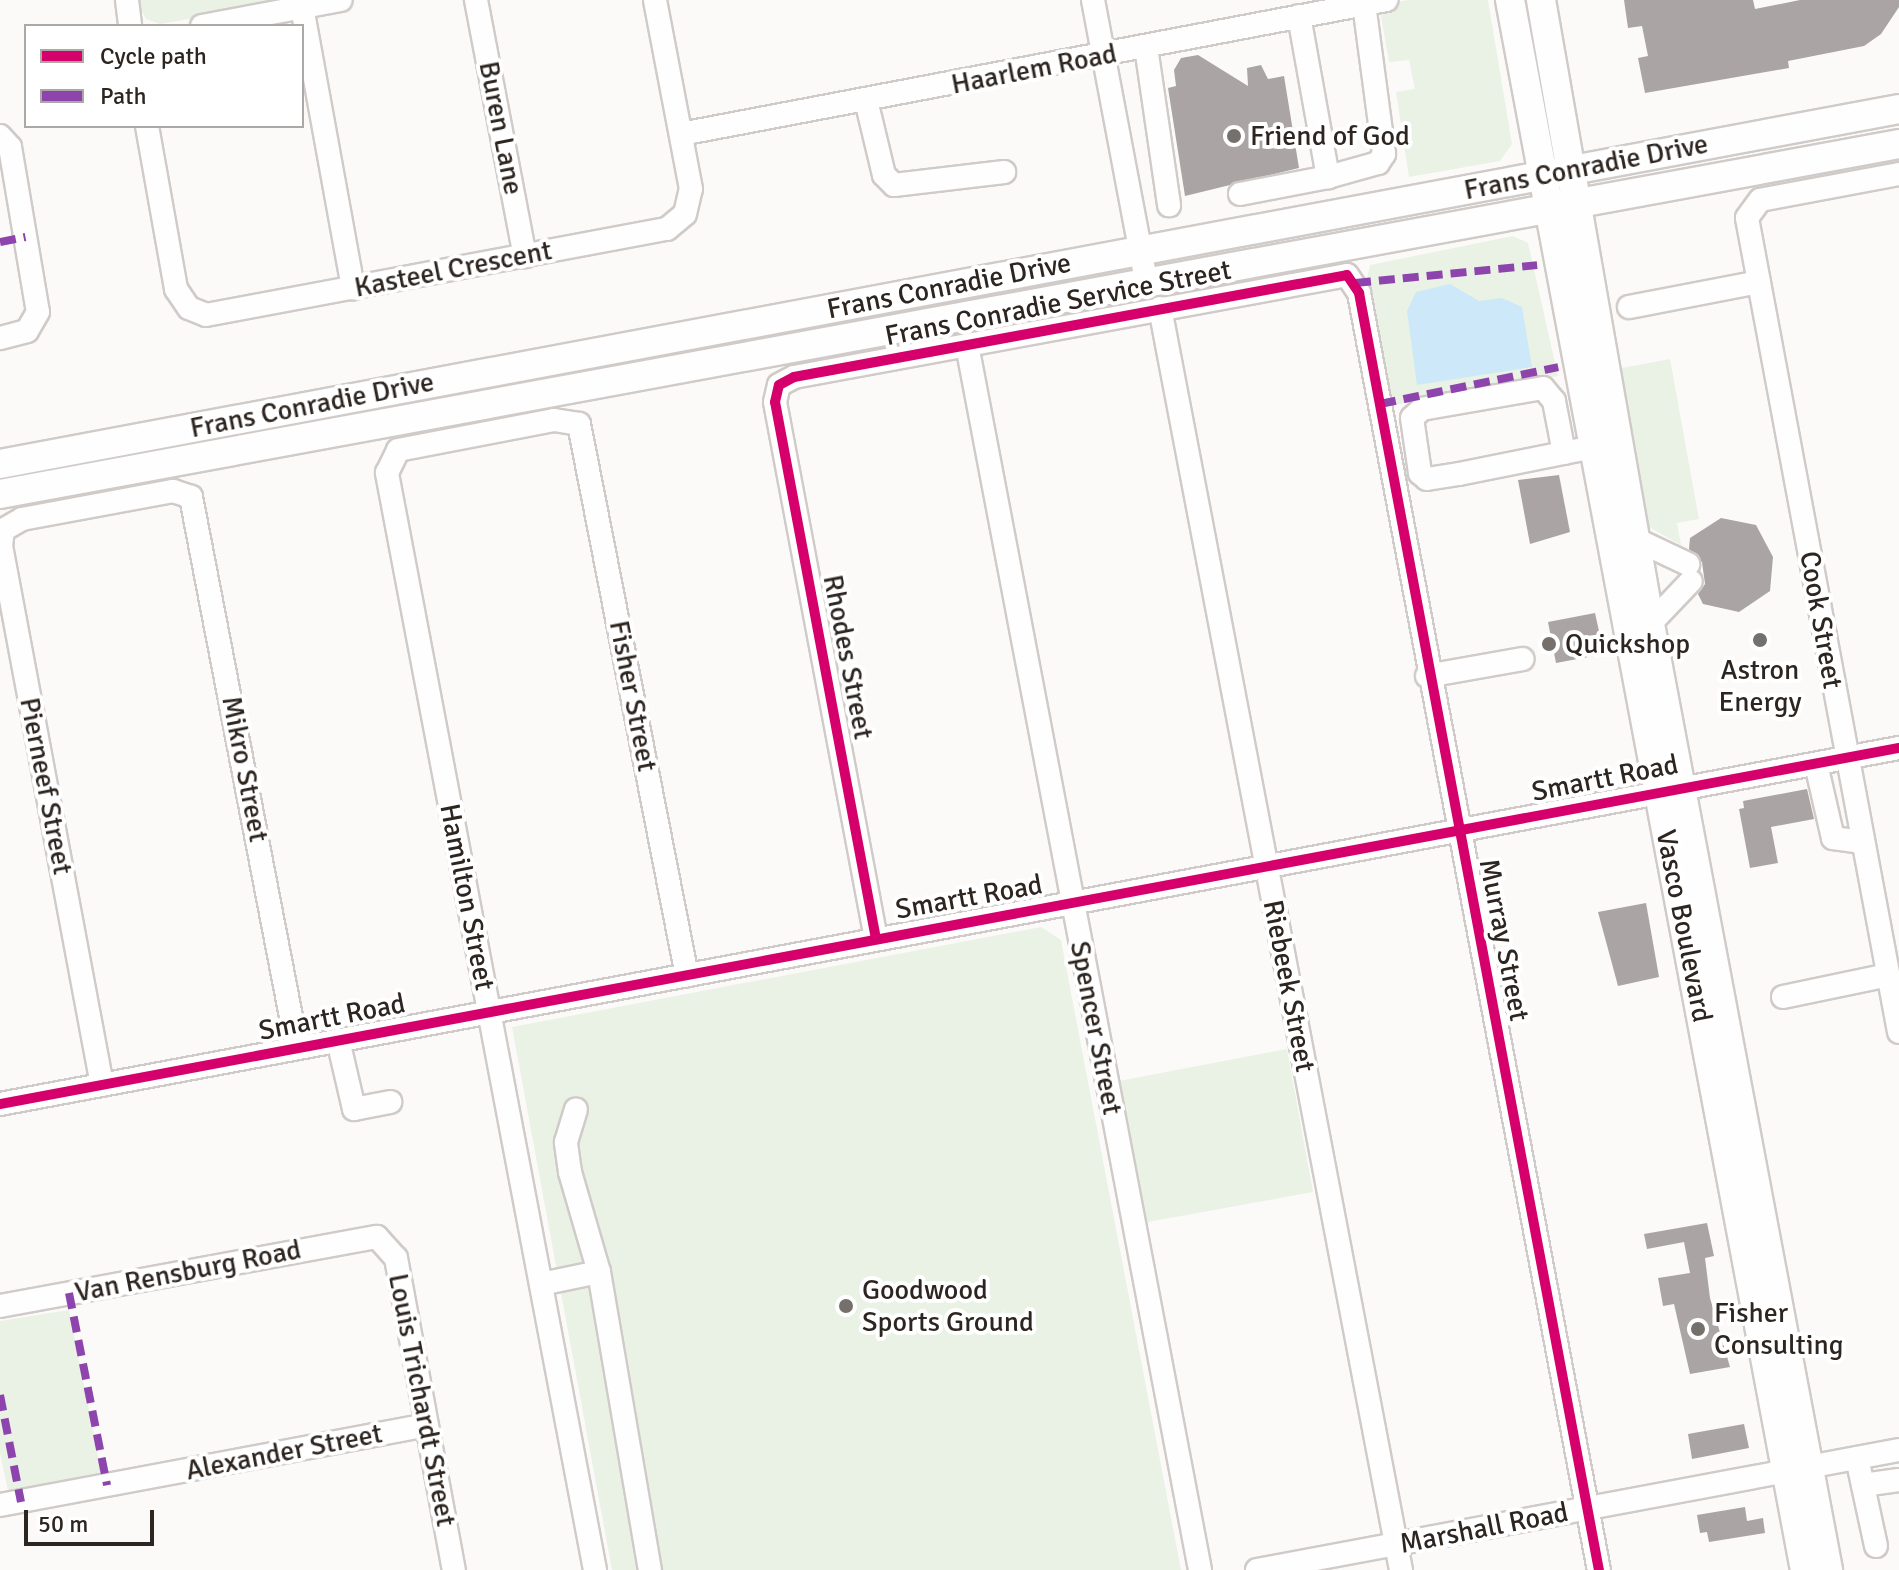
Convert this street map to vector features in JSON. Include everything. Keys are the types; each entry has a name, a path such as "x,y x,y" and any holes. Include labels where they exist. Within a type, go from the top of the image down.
{"main road":[{"name":"Vasco Boulevard","path":"1510,0 1593,447 1670,790 1798,1469 1828,1570"},
{"name":"Vasco Boulevard","path":"1541,0 1650,624 1670,790"},
{"path":"1822,123 1899,93"},
{"name":"Frans Conradie Drive","path":"0,464 1899,109"},
{"name":"Frans Conradie Drive","path":"0,494 1146,280 1899,144"},
{"name":"Vasco Boulevard","path":"1798,1469 1805,1570"}],"street":[{"path":"127,0 130,24"},
{"path":"213,24 341,0"},
{"name":"Buren Lane","path":"476,0 525,256"},
{"name":"Kasteel Crescent","path":"147,128 176,289 189,308 216,314 674,225 691,198 655,0"},
{"path":"1093,0 1146,280"},
{"name":"Haarlem Road","path":"681,134 1386,0"},
{"path":"1240,194 1328,177 1378,163 1384,154 1364,4"},
{"path":"302,7 353,288"},
{"path":"1299,16 1328,177"},
{"path":"1146,47 1169,205"},
{"path":"866,100 884,175 894,185 1004,172"},
{"path":"0,136 10,147 38,312 27,331 0,338"},
{"name":"Cook Street","path":"1899,174 1760,200 1749,209 1759,282 1899,1032"},
{"name":"Frans Conradie Service Street","path":"779,385 794,377 1347,275"},
{"name":"Murray Street","path":"1347,275 1359,293 1427,676 1599,1570"},
{"path":"1629,307 1759,282"},
{"name":"Riebeek Street","path":"1160,308 1401,1570"},
{"name":"Spencer Street","path":"967,345 1200,1570"},
{"name":"Rhodes Street","path":"779,385 775,402 876,939"},
{"path":"1564,453 1554,401 1543,388 1428,407 1412,418 1420,473 1427,479 1564,453 1593,447"},
{"name":"Hamilton Street","path":"573,421 554,420 398,450 387,463 595,1570"},
{"name":"Fisher Street","path":"573,421 582,432 687,976"},
{"name":"Mikro Street","path":"185,493 197,512 297,1048"},
{"name":"Pierneef Street","path":"102,1085 0,539 10,523 22,519 185,493"},
{"path":"1635,539 1689,572 1650,624"},
{"path":"1427,676 1522,659"},
{"name":"Smartt Road","path":"0,1104 1899,748"},
{"path":"1816,764 1833,838 1863,842"},
{"path":"1783,997 1888,975"},
{"path":"338,1040 354,1109 390,1102"},
{"path":"576,1110 566,1142 570,1172 599,1272 650,1570"},
{"name":"Van Rensburg Road","path":"0,1306 377,1237"},
{"name":"Louis Trichardt Street","path":"377,1237 396,1258 454,1570"},
{"path":"541,1284 599,1272"},
{"name":"Alexander Street","path":"0,1505 427,1425"},
{"name":"Marshall Road","path":"1257,1570 1899,1450"},
{"path":"1857,1458 1876,1546"},
{"path":"1863,1485 1899,1480"}],"shaded area":[{"path":"136,0 298,0 160,24 146,19"},
{"path":"1409,0 1488,0 1512,144 1500,161 1409,177 1396,92 1415,89 1409,60 1389,62 1379,5"},
{"path":"1513,236 1528,243 1558,376 1388,406 1365,289 1370,265"},
{"path":"1670,359 1699,519 1677,523 1681,545 1647,526 1622,376 1622,368"},
{"name":"Goodwood Sports Ground","path":"1041,927 1061,940 1181,1570 612,1570 512,1027"},
{"path":"1287,1049 1313,1192 1142,1223 1119,1081"},
{"path":"69,1310 103,1480 9,1496 0,1453 0,1321"}],"water":[{"path":"1450,284 1479,301 1502,298 1522,307 1532,367 1417,385 1407,311 1416,292"}],"building":[{"path":"1624,0 1753,0 1755,9 1800,0 1899,0 1899,7 1881,34 1864,46 1788,61 1789,68 1645,93 1638,58 1648,56 1642,26 1628,28"},
{"name":"Friend of God","path":"1198,55 1248,86 1247,68 1261,65 1268,79 1284,76 1299,168 1185,196 1168,88 1176,86 1174,70 1181,58"},
{"path":"1559,475 1570,532 1530,544 1518,480"},
{"path":"1721,518 1756,525 1773,557 1770,591 1739,612 1703,604 1698,594 1705,584 1702,562 1689,549 1690,538"},
{"path":"1595,613 1604,654 1556,663 1548,622"},
{"path":"1807,789 1814,819 1771,827 1778,863 1750,868 1739,809 1744,808 1743,801"},
{"path":"1646,903 1659,977 1618,986 1598,912"},
{"path":"1707,1223 1714,1256 1705,1258 1710,1298 1730,1367 1690,1374 1674,1304 1663,1306 1658,1278 1690,1273 1684,1242 1647,1249 1644,1234"},
{"path":"1744,1424 1749,1448 1692,1459 1688,1434"},
{"path":"1745,1507 1747,1521 1763,1518 1765,1533 1709,1542 1707,1532 1700,1533 1697,1515"}],"marked path":[{"path":"0,242 26,237"},
{"path":"1355,283 1537,265"},
{"path":"1380,404 1558,367"},
{"path":"69,1293 107,1485"},
{"path":"0,1395 21,1502"}],"cycle path":[{"path":"876,939 775,402 779,385 794,377 1347,275 1359,293 1599,1570"},
{"path":"0,1104 1899,748"}],"place":[{"name":"Friend of God","path":"1234,136"},
{"name":"Astron Energy","path":"1760,640"},
{"name":"Quickshop","path":"1549,644"},
{"name":"Goodwood Sports Ground","path":"846,1306"},
{"name":"Fisher Consulting","path":"1698,1329"}]}
